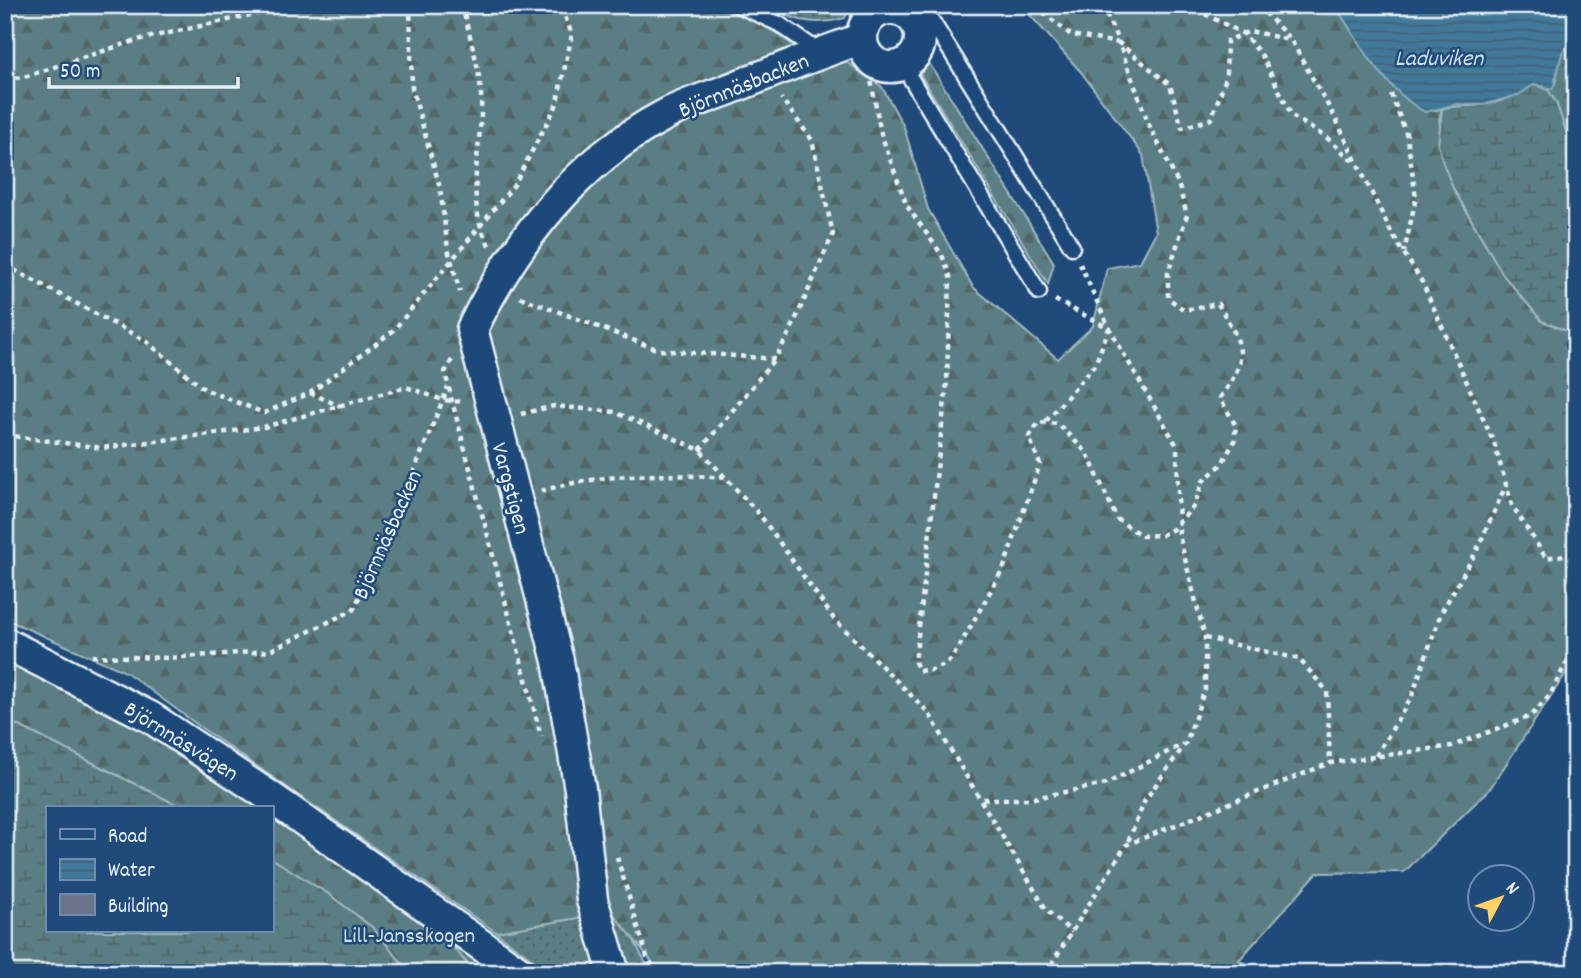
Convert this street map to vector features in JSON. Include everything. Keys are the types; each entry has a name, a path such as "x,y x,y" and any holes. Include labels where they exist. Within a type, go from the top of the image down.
{"street":[{"path":"877,56 867,20 881,10 892,8 912,17"},
{"name":"Björnnäsbacken","path":"472,330 504,271 536,224 596,162 663,116 820,52 912,59 918,50 919,28 912,17"},
{"name":"Vargstigen","path":"472,330 558,661 580,789 592,900 614,973"},
{"name":"Björnnäsvägen","path":"5,643 150,717 269,796 521,973"}],"lane":[{"path":"738,5 779,24 820,52"},
{"path":"912,17 930,18 1072,247"},
{"path":"877,56 908,74 1039,292"}],"path":[{"path":"267,5 274,9"},
{"path":"5,76 21,78 137,40 274,9 312,5"},
{"path":"410,5 412,88 440,188 451,261 472,330 445,372 542,740"},
{"path":"462,5 481,85 475,188 479,227 520,297 659,349 775,359"},
{"path":"5,265 146,341 204,389 264,413 310,393 393,331 514,185 556,106 572,35 562,8 551,5"},
{"path":"1034,5 1071,35 1119,43 1170,85 1182,128 1211,119 1226,78 1227,40 1250,31 1291,40"},
{"path":"877,56 871,80 881,134 907,206 942,255 950,276 947,382 915,662 919,671 932,670 947,664 1004,567 1030,501 1040,464 1028,437 1039,422 1058,424 1092,459 1116,519 1142,536 1162,535 1179,523 1194,506 1203,481 1221,465 1234,442 1236,426 1220,398 1239,372 1240,341 1218,304 1184,310 1167,298 1168,273 1187,215 1178,183 1149,125 1102,5"},
{"path":"1187,5 1244,34 1262,55 1292,116 1327,138 1356,164"},
{"path":"1258,5 1291,40 1403,253 1422,282 1494,443 1511,505 1546,558 1576,552"},
{"path":"700,450 775,359 791,330 833,234 812,140 779,94"},
{"path":"1391,94 1407,136 1416,198 1403,253"},
{"path":"1046,973 1126,845 1145,800 1185,743 1205,689 1205,638 1179,523 1177,446 1110,328 1072,247"},
{"path":"1039,292 1110,328"},
{"path":"1046,421 1095,365 1110,328"},
{"name":"Björnnäsbacken","path":"86,656 167,658 269,651 353,610 378,560 449,386"},
{"path":"5,435 102,448 264,427 406,387 443,400 490,406 554,406 615,412 700,450 760,515 834,620 928,712 1047,911 1072,932"},
{"path":"310,393 340,406"},
{"path":"515,499 576,480 664,473 727,478"},
{"path":"1376,757 1412,696 1441,613 1476,552 1506,485"},
{"path":"1205,638 1299,659 1327,691 1330,763"},
{"path":"1126,845 1330,763 1452,746 1531,716 1550,695 1576,644"},
{"path":"982,799 1029,799 1106,784 1185,743"},
{"path":"616,853 647,957 656,973"}],"green space":[{"path":"5,5 709,5 758,21 802,51 848,63 882,87 904,127 928,209 973,287 1058,359 1093,326 1107,268 1140,262 1156,232 1143,155 1081,72 1021,5 1335,5 1374,64 1397,91 1425,112 1442,109 1439,120 1453,188 1504,276 1542,321 1572,332 1576,330 1576,658 1489,790 1404,872 1317,873 1239,960 1261,973 661,973 612,912 496,932 203,729 126,672 5,619"},
{"path":"763,5 849,5 845,18 812,22 784,15"},
{"path":"1576,35 1576,162 1556,102 1548,90 1555,84 1562,53"},
{"path":"920,61 929,63 1054,263 1048,284 917,69"},
{"path":"1535,84 1548,90 1556,102 1576,162 1576,330 1572,333 1542,321 1504,276 1453,188 1438,145 1442,109 1496,102 1517,95"},
{"path":"5,656 88,690 266,806 179,806 5,719"},
{"path":"5,719 179,806 46,806 46,932 273,932 273,859 330,895 373,928 410,973 5,973"},
{"name":"Lill-Jansskogen","path":"273,811 424,913 475,973 410,973 373,928 330,895 273,859"},
{"path":"612,911 630,933 651,973 626,973 607,912"},
{"path":"424,913 507,973 475,973"},
{"path":"590,916 608,973 551,973 496,932"}],"water":[{"name":"Laduviken","path":"1335,5 1576,5 1576,35 1562,53 1553,89 1535,84 1518,95 1483,105 1457,104 1425,112 1411,103 1385,78 1363,50"}],"building":[{"path":"1570,695 1576,695 1576,768 1570,768"}]}
